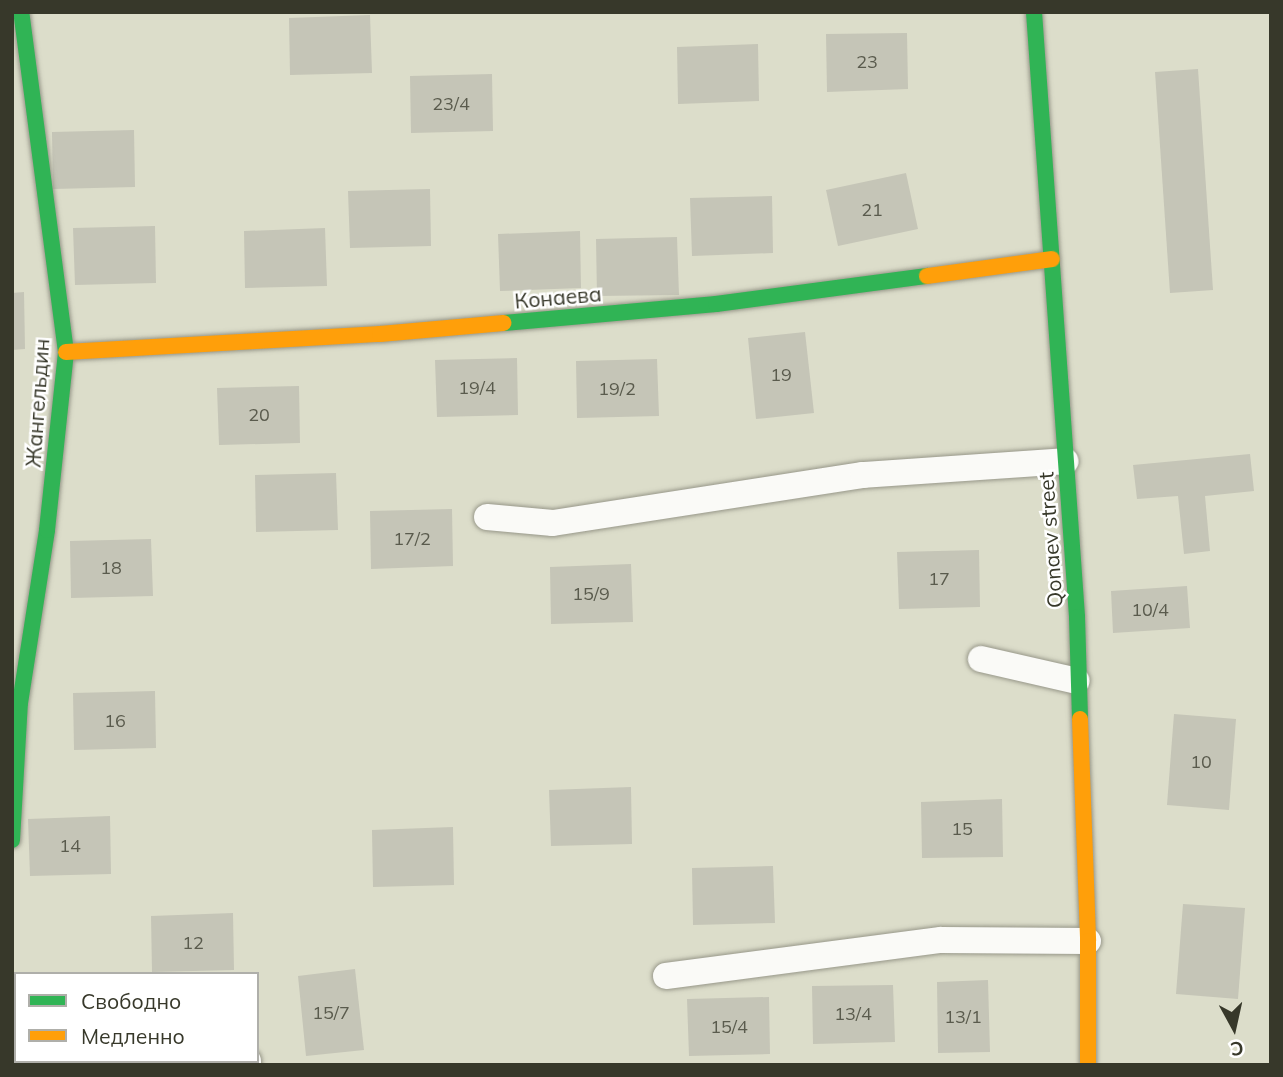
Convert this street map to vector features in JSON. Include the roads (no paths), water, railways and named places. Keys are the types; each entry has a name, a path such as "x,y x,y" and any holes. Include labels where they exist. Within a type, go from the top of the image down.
{"street":[{"name":"Жангельдин","path":"12,839 20,703 47,530 66,352 20,12"},
{"name":"Qonaev street","path":"1034,12 1077,617 1077,681 1088,941 1088,1065"},
{"name":"Конаева","path":"66,352 380,334 716,304 1052,259"},
{"path":"487,517 553,523 863,475 1066,461"},
{"path":"981,659 1077,681"},
{"path":"666,976 941,940 1088,941"}]}
